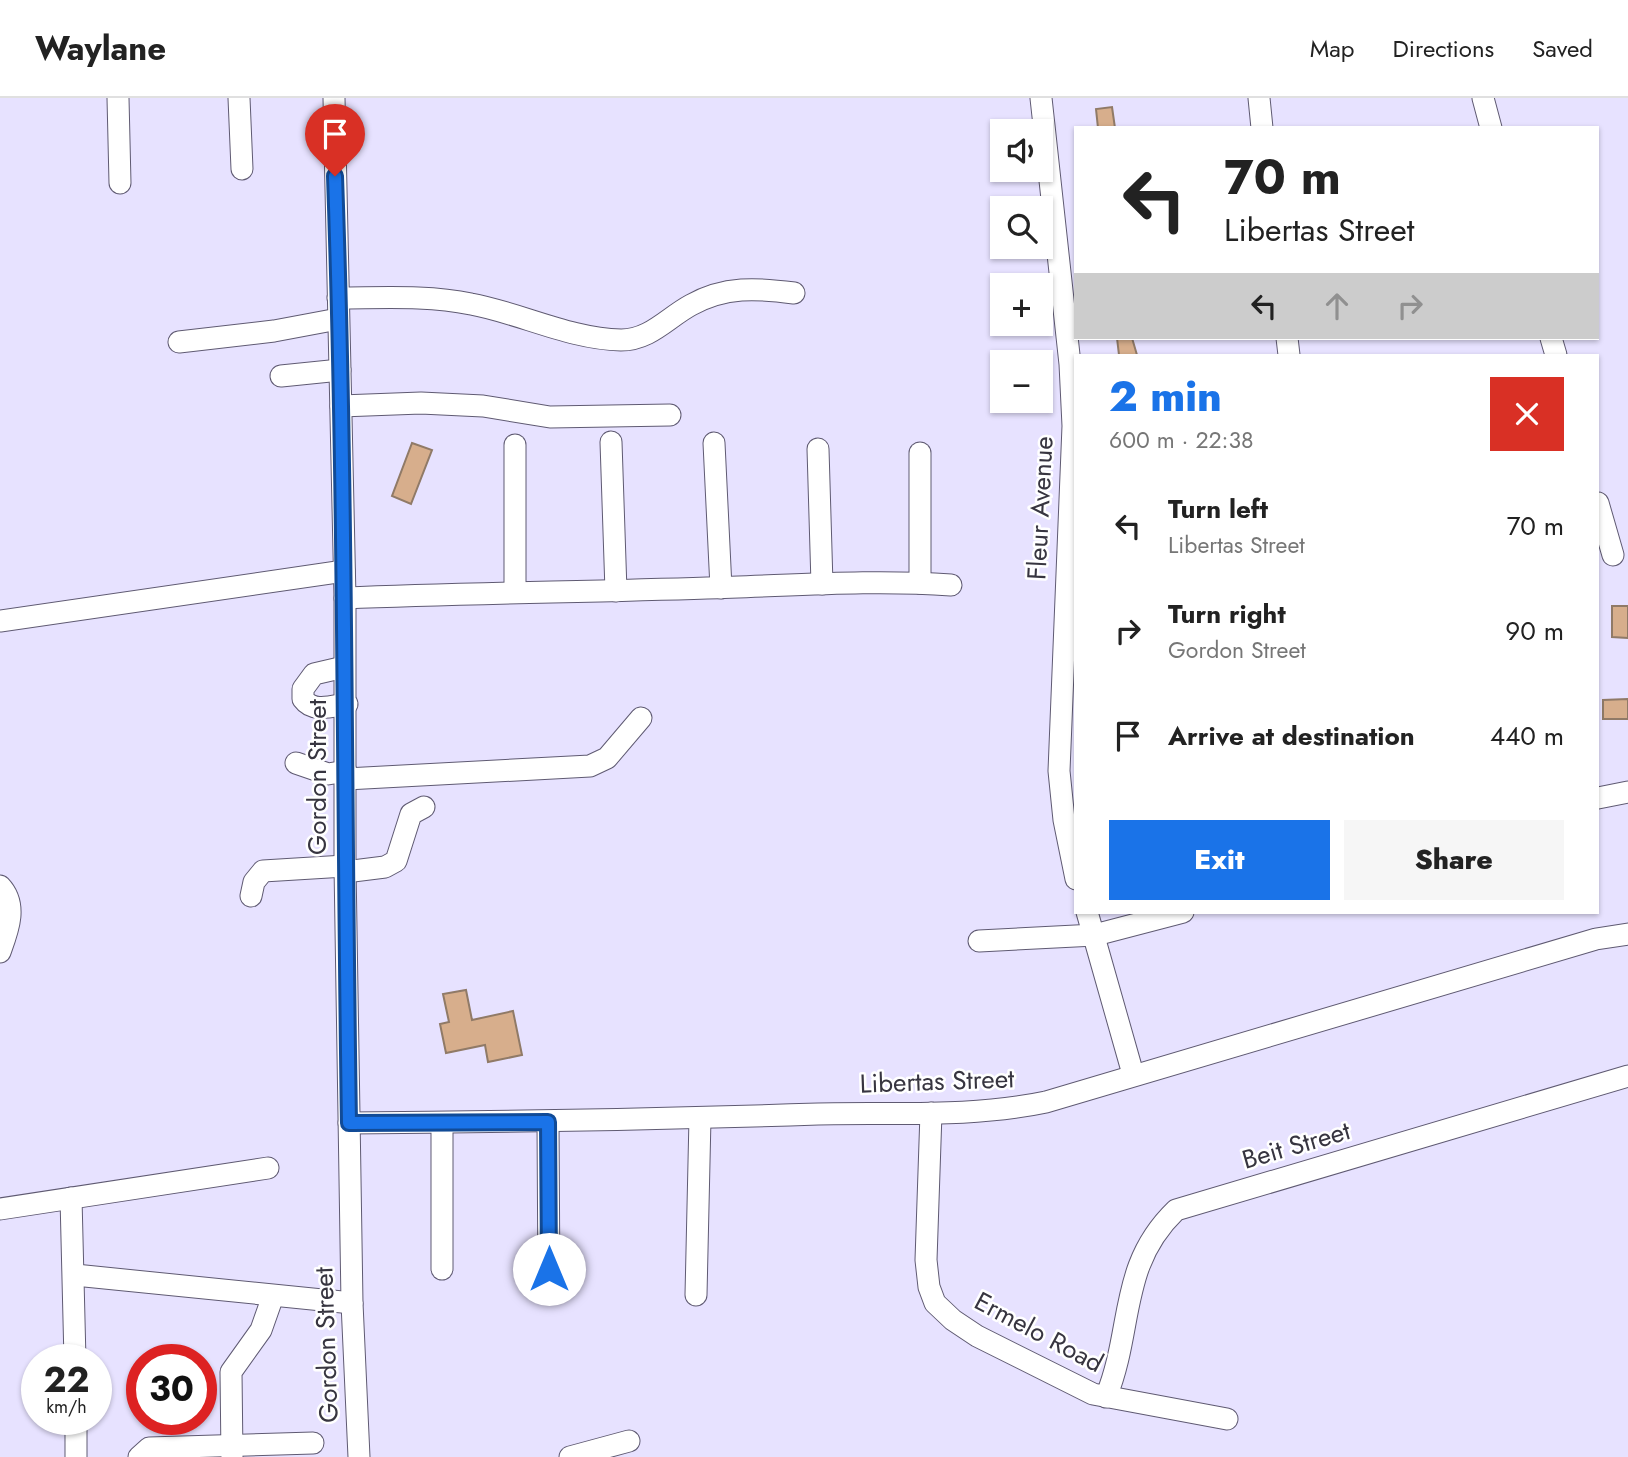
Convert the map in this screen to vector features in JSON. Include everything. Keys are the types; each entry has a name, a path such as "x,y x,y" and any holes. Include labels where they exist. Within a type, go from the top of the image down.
{"street":[{"path":"118,98 120,183"},
{"path":"239,98 242,169"},
{"name":"Gordon Street","path":"334,98 345,598 344,667 347,704 345,869 352,1303 359,1457"},
{"name":"Fleur Avenue","path":"1041,98 1070,364 1073,426 1068,716 1059,771 1064,820 1074,869"},
{"path":"1259,98 1262,126"},
{"path":"1483,98 1490,126"},
{"path":"180,342 274,331 338,308 468,303 558,327 622,340 649,334 689,306 722,292 752,287 794,293"},
{"path":"281,376 340,370"},
{"path":"341,406 483,405 550,418 670,415"},
{"path":"611,442 616,591"},
{"path":"714,443 721,588"},
{"path":"515,446 515,591"},
{"path":"818,449 822,584"},
{"path":"920,453 920,583"},
{"path":"1599,507 1613,556"},
{"path":"0,621 344,571"},
{"path":"345,598 822,584 951,585"},
{"path":"344,667 314,674 303,689 303,699 311,706 322,708 347,704"},
{"path":"296,763 328,774 346,775 590,766 607,758 642,718"},
{"path":"1599,798 1628,792"},
{"path":"251,896 254,882 263,871 385,867 396,861 411,814 424,807"},
{"path":"0,886 8,899 11,916 0,952"},
{"path":"1088,914 1133,1074"},
{"path":"979,941 1095,935 1175,914"},
{"name":"Libertas Street","path":"349,1123 548,1122 1006,1110 1046,1102 1133,1074 1596,939 1628,933"},
{"name":"Beit Street","path":"1106,1397 1117,1369 1141,1254 1156,1229 1176,1210 1628,1076"},
{"name":"Ermelo Road","path":"932,1114 926,1260 929,1287 935,1303 977,1336 1082,1389 1106,1397 1227,1419"},
{"path":"696,1295 700,1118"},
{"path":"548,1122 549,1293"},
{"path":"442,1123 442,1269"},
{"path":"0,1209 268,1168"},
{"path":"71,1198 75,1344"},
{"path":"75,1275 352,1303"},
{"path":"232,1452 231,1372 261,1329 273,1296"},
{"path":"76,1435 76,1457"},
{"path":"570,1457 629,1441"},
{"path":"139,1457 149,1448 232,1452 313,1443"}],"building":[{"path":"1112,107 1115,126 1098,126 1096,109"},
{"path":"1117,340 1133,340 1137,354 1119,354"},
{"path":"412,443 432,450 411,504 392,496"},
{"path":"1612,606 1628,606 1628,638 1612,637"},
{"path":"1628,699 1628,719 1603,719 1603,700"},
{"path":"466,990 472,1020 513,1011 522,1055 488,1062 485,1045 446,1053 440,1024 449,1022 443,994"}],"route":[{"path":"335,176 345,598 344,667 347,704 345,866 349,1123 548,1122 549,1269"}]}
